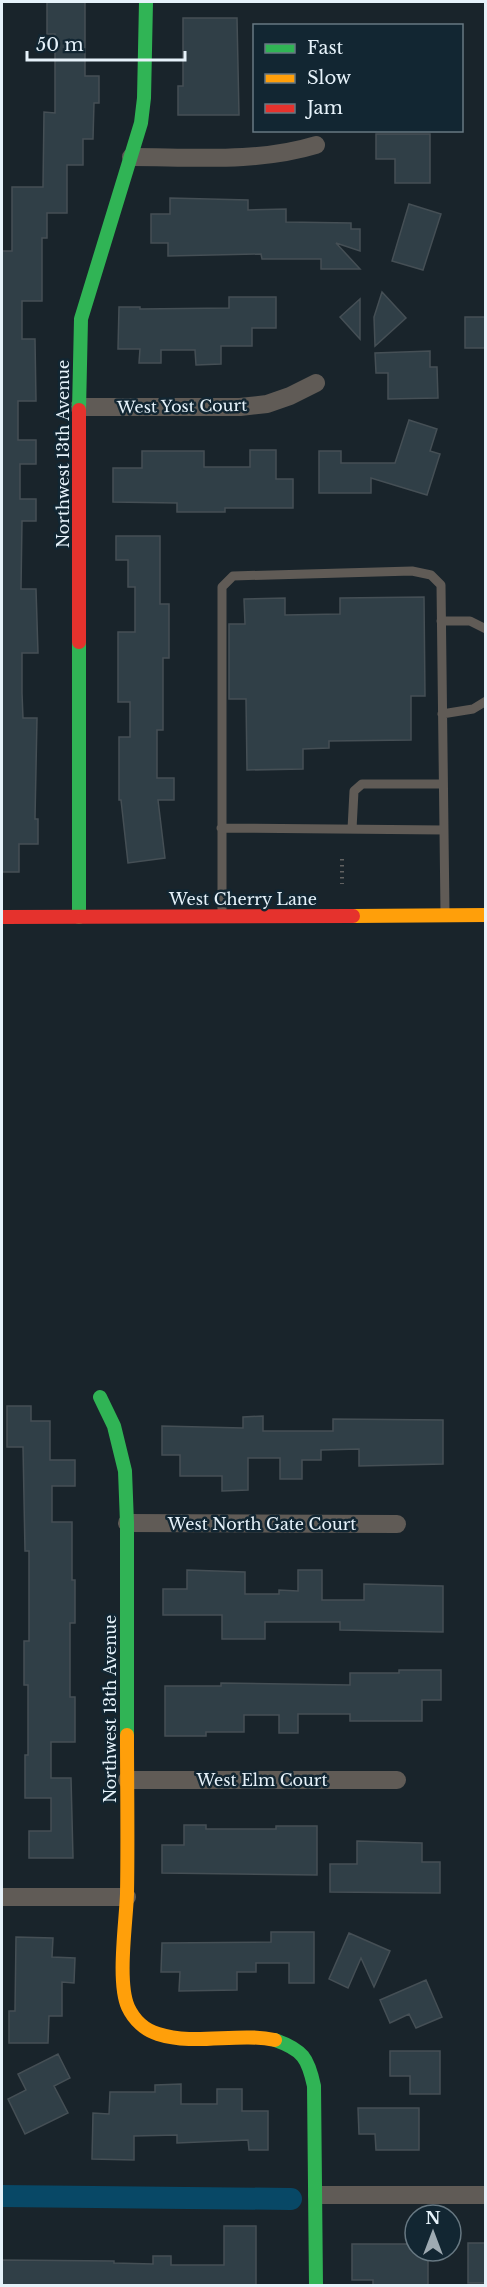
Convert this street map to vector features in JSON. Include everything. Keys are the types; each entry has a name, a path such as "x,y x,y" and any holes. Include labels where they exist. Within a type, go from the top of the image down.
{"street":[{"name":"Northwest 13th Avenue","path":"79,917 81,319 141,123 144,98 146,2"},
{"path":"131,157 266,156 316,146"},
{"name":"West Yost Court","path":"79,407 240,407 267,404 316,383"},
{"name":"West Cherry Lane","path":"2,917 486,915"},
{"name":"Northwest 13th Avenue","path":"100,1397 114,1426 125,1471 127,1898 124,1991 128,2008 137,2024 153,2033 171,2038 267,2038 286,2043 302,2052 310,2069 314,2087 317,2195"},
{"name":"West North Gate Court","path":"127,1523 397,1524"},
{"name":"West Elm Court","path":"127,1780 397,1780"},
{"path":"2,1897 127,1898"},
{"path":"316,2286 317,2195 486,2195"}],"lane":[{"path":"222,915 222,587 233,576 412,571 431,575 441,585 445,915"},
{"path":"441,621 470,621 486,629"},
{"path":"442,714 473,709 486,701"},
{"path":"352,829 354,791 362,784 443,784"},
{"path":"221,828 444,830"}],"path":[{"path":"342,859 342,884"}],"building":[{"path":"47,2 85,2 85,76 99,76 99,103 94,103 93,139 83,139 83,165 67,165 67,213 47,213 47,238 42,238 42,301 22,301 22,339 35,339 36,401 18,401 18,440 36,440 36,464 20,464 20,499 36,499 36,521 22,521 21,589 36,589 38,653 22,653 22,693 23,718 37,718 35,819 38,819 38,844 19,844 19,872 2,872 2,251 12,251 12,187 43,187 44,112 55,113 55,34 47,34"},
{"path":"183,18 237,18 239,115 178,115 178,86 183,86"},
{"path":"376,134 430,134 430,183 395,183 395,159 376,159"},
{"path":"170,198 248,200 248,210 286,209 286,222 351,223 351,229 360,229 360,251 336,243 360,269 321,269 321,259 262,259 261,254 168,256 168,243 151,243 151,214 170,214"},
{"path":"409,204 441,214 423,270 392,261"},
{"path":"382,292 406,318 375,346 374,317"},
{"path":"229,297 276,297 276,328 252,328 252,346 221,346 221,364 196,365 195,350 161,350 161,363 139,363 140,349 118,349 119,307 140,307 140,309 229,308"},
{"path":"360,299 360,339 340,317"},
{"path":"465,317 486,317 486,348 465,348"},
{"path":"430,351 430,367 437,367 438,398 388,399 388,373 376,373 375,353"},
{"path":"409,420 437,429 430,451 440,454 427,495 371,478 371,493 319,493 319,451 341,451 341,463 395,463"},
{"path":"250,450 276,450 276,479 293,479 293,508 225,508 225,512 177,512 177,503 113,502 113,468 142,468 142,451 204,451 204,467 250,467"},
{"path":"116,536 160,536 160,604 169,604 169,658 163,658 163,730 157,730 157,778 174,778 174,800 158,800 165,858 128,863 121,800 119,800 119,737 130,737 130,702 118,702 118,632 135,632 135,587 128,587 128,560 116,560"},
{"path":"424,597 425,696 411,696 411,740 329,741 329,748 303,749 303,769 247,770 246,699 229,699 229,624 245,624 244,599 285,598 285,615 340,614 340,598"},
{"path":"7,1406 31,1406 31,1421 50,1421 50,1460 75,1460 75,1486 52,1486 52,1522 72,1522 75,1623 70,1623 70,1697 75,1697 75,1742 51,1742 51,1778 71,1778 73,1858 29,1858 29,1831 51,1831 51,1798 25,1798 25,1755 28,1755 28,1685 24,1685 24,1641 29,1641 29,1551 25,1551 23,1447 7,1447"},
{"path":"263,1416 263,1431 333,1431 333,1419 443,1420 443,1464 359,1466 359,1449 321,1450 321,1460 302,1460 302,1479 280,1479 280,1458 248,1458 248,1490 222,1491 222,1476 180,1476 180,1455 162,1455 162,1426 243,1428 243,1417"},
{"path":"187,1570 245,1572 245,1594 279,1594 279,1590 298,1591 298,1570 322,1570 322,1600 364,1600 364,1584 443,1586 443,1632 340,1630 340,1622 265,1622 265,1639 222,1639 222,1615 163,1615 163,1589 187,1589"},
{"path":"399,1670 441,1670 441,1700 422,1700 422,1721 350,1721 350,1714 298,1714 298,1733 279,1733 279,1715 244,1715 244,1732 206,1732 206,1736 165,1736 165,1686 221,1686 221,1683 350,1685 350,1673 399,1673"},
{"path":"184,1825 206,1825 206,1829 276,1829 276,1826 317,1826 317,1875 162,1873 162,1845 184,1845"},
{"path":"357,1841 422,1843 422,1862 440,1862 440,1893 330,1892 330,1864 357,1864"},
{"path":"271,1932 314,1932 314,1983 289,1983 289,1963 256,1963 256,1972 237,1972 237,1990 179,1991 180,1972 161,1972 162,1943 271,1942"},
{"path":"349,1933 390,1951 374,1987 361,1958 348,1988 329,1979"},
{"path":"16,1937 53,1938 52,1957 75,1958 74,1983 62,1982 62,2016 49,2016 48,2043 9,2043 9,2011 15,2011"},
{"path":"426,1980 442,2017 416,2028 409,2014 390,2023 380,2000"},
{"path":"390,2051 440,2051 440,2094 410,2094 410,2076 390,2076"},
{"path":"58,2054 70,2078 54,2086 68,2113 25,2134 8,2099 26,2090 18,2074"},
{"path":"181,2084 181,2104 217,2104 217,2089 242,2089 242,2111 268,2111 268,2150 249,2150 248,2140 177,2143 177,2135 134,2136 134,2160 92,2159 93,2113 109,2114 110,2092 155,2092 155,2085"},
{"path":"358,2108 419,2108 419,2150 376,2150 375,2134 359,2134"},
{"path":"224,2226 256,2226 256,2286 2,2286 2,2260 114,2261 114,2263 153,2264 153,2256 171,2256 171,2265 224,2265"},
{"path":"468,2243 486,2243 486,2283 468,2283"},
{"path":"352,2244 403,2244 403,2263 428,2263 428,2286 373,2286 373,2280 352,2280"}],"waterway":[{"path":"2,2196 291,2199"}],"traffic: fast":[{"path":"79,410 81,319 141,123 144,98 146,2"},
{"path":"79,642 79,917"},
{"path":"100,1397 114,1426 125,1471 127,1735"},
{"path":"275,2040 292,2047 303,2056 314,2086 316,2286"}],"traffic: slow":[{"path":"353,916 486,915"},
{"path":"127,1735 127,1894 123,1983 128,2007 144,2027 158,2034 187,2039 246,2037 275,2040"}],"traffic: jam":[{"path":"79,410 79,642"},
{"path":"2,917 353,916"}]}
